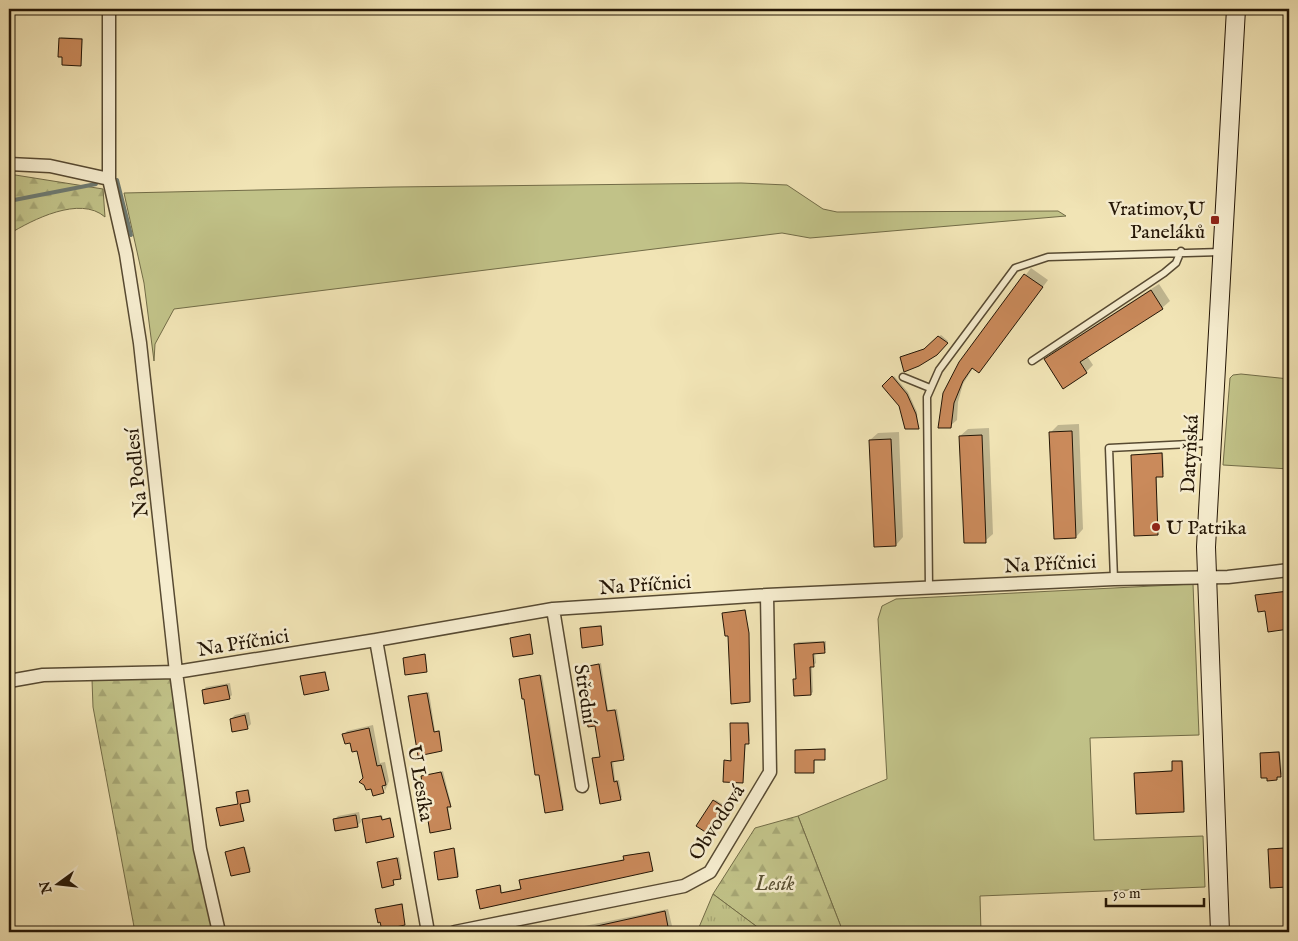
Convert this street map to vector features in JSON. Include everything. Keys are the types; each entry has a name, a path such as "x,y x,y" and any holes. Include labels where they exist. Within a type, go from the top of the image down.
{"main road":[{"name":"Datyňská","path":"1220,932 1206,577 1210,443 1236,9"}],"street":[{"name":"Na Podlesí","path":"109,9 109,179 126,254 140,343 176,672 200,849 219,932"},
{"path":"9,164 50,166 109,179"},
{"name":"Na Příčnici","path":"9,681 43,675 176,672 553,609 767,595 1114,579 1228,577 1289,570"},
{"name":"Obvodová","path":"455,932 684,886 710,872 770,772 767,595"},
{"name":"Střední","path":"553,609 582,786"},
{"name":"U Lesíka","path":"376,640 428,932"}],"lane":[{"path":"1032,362 1164,273 1176,263 1181,251"},
{"path":"930,588 926,408 930,388 940,370 1015,268 1048,257 1111,257 1181,251 1221,252"},
{"path":"903,377 930,388"},
{"path":"1114,579 1109,448 1210,443"}],"green space":[{"path":"9,174 103,189 105,217 95,211 83,208 70,209 30,222 9,234"},
{"path":"741,183 787,185 823,209 837,212 1058,211 1066,216 810,238 782,233 174,309 155,344 154,361 144,283 124,193 393,187"},
{"path":"1241,374 1289,379 1289,469 1223,465 1230,378 1233,375"},
{"path":"1193,584 1199,735 1090,738 1094,840 1203,836 1205,887 980,896 981,932 843,932 798,816 887,779 878,619 882,606 896,599"},
{"path":"170,678 197,845 216,932 135,932 93,707 92,680"},
{"name":"Lesík","path":"798,816 843,932 764,932 713,894 755,828"},
{"path":"713,894 764,932 697,932"}],"building":[{"path":"59,38 82,39 81,66 62,65 62,57 58,57"},
{"path":"1024,274 1043,287 979,373 972,368 963,381 954,403 951,428 938,428 943,393 959,362"},
{"path":"1151,290 1163,309 1080,362 1087,373 1063,389 1044,359"},
{"path":"938,336 948,343 937,355 919,366 904,372 900,357 924,349"},
{"path":"892,376 907,394 916,414 919,429 905,429 899,406 882,386"},
{"path":"1072,431 1076,538 1054,539 1049,432"},
{"path":"982,435 986,543 964,543 959,436"},
{"path":"891,439 896,546 874,547 869,440"},
{"path":"1162,453 1163,477 1156,477 1158,535 1134,536 1131,455"},
{"path":"1289,591 1289,629 1268,632 1265,611 1258,612 1255,595"},
{"path":"745,610 749,633 750,702 731,704 728,636 725,636 722,613"},
{"path":"601,626 603,645 582,648 580,628"},
{"path":"530,634 533,654 513,657 510,638"},
{"path":"824,642 825,653 813,654 814,667 810,667 811,695 794,696 793,679 796,679 794,644"},
{"path":"425,654 427,672 405,675 403,658"},
{"path":"599,664 607,711 615,710 624,760 611,762 614,782 617,781 621,800 600,804 592,758 600,757 595,726 588,727 586,711 589,711 585,686 581,687 578,668"},
{"path":"325,672 329,690 304,695 300,676"},
{"path":"540,675 563,810 545,813 539,775 535,775 524,699 522,699 519,679"},
{"path":"227,685 230,699 204,704 202,690"},
{"path":"427,693 434,732 439,731 442,751 418,756 408,696"},
{"path":"245,715 248,729 232,732 230,719"},
{"path":"730,723 748,723 749,744 745,744 743,783 723,782 724,760 731,761"},
{"path":"369,728 377,766 381,765 386,785 382,786 384,793 373,796 371,789 366,790 364,785 359,782 363,778 357,751 352,752 350,743 345,744 342,734"},
{"path":"825,749 825,760 814,760 814,773 795,773 795,750"},
{"path":"1279,752 1281,777 1277,777 1277,780 1267,781 1267,778 1261,778 1260,753"},
{"path":"1172,761 1182,761 1184,812 1136,814 1134,773 1172,771"},
{"path":"441,772 451,807 447,807 451,829 430,833 421,776"},
{"path":"248,790 250,802 240,804 244,821 220,826 216,808 238,804 236,792"},
{"path":"713,800 727,809 710,835 696,826"},
{"path":"356,815 358,827 335,831 333,819"},
{"path":"381,816 382,820 390,818 394,837 366,843 362,819"},
{"path":"244,847 250,872 231,876 225,852"},
{"path":"454,848 458,877 438,880 434,852"},
{"path":"1285,848 1287,887 1270,888 1268,849"},
{"path":"649,852 653,871 480,909 476,890 500,885 501,893 521,889 519,880 624,860 623,856"},
{"path":"397,858 401,879 393,880 394,885 382,888 377,862"},
{"path":"402,904 405,925 382,930 380,922 378,923 375,909"},
{"path":"665,911 669,932 588,932 588,928"}],"waterway":[{"path":"117,180 131,235"},
{"path":"9,201 96,184"}],"place":[{"name":"Vratimov,U Paneláků","path":"1215,220"},
{"name":"U Patrika","path":"1156,527"}]}
